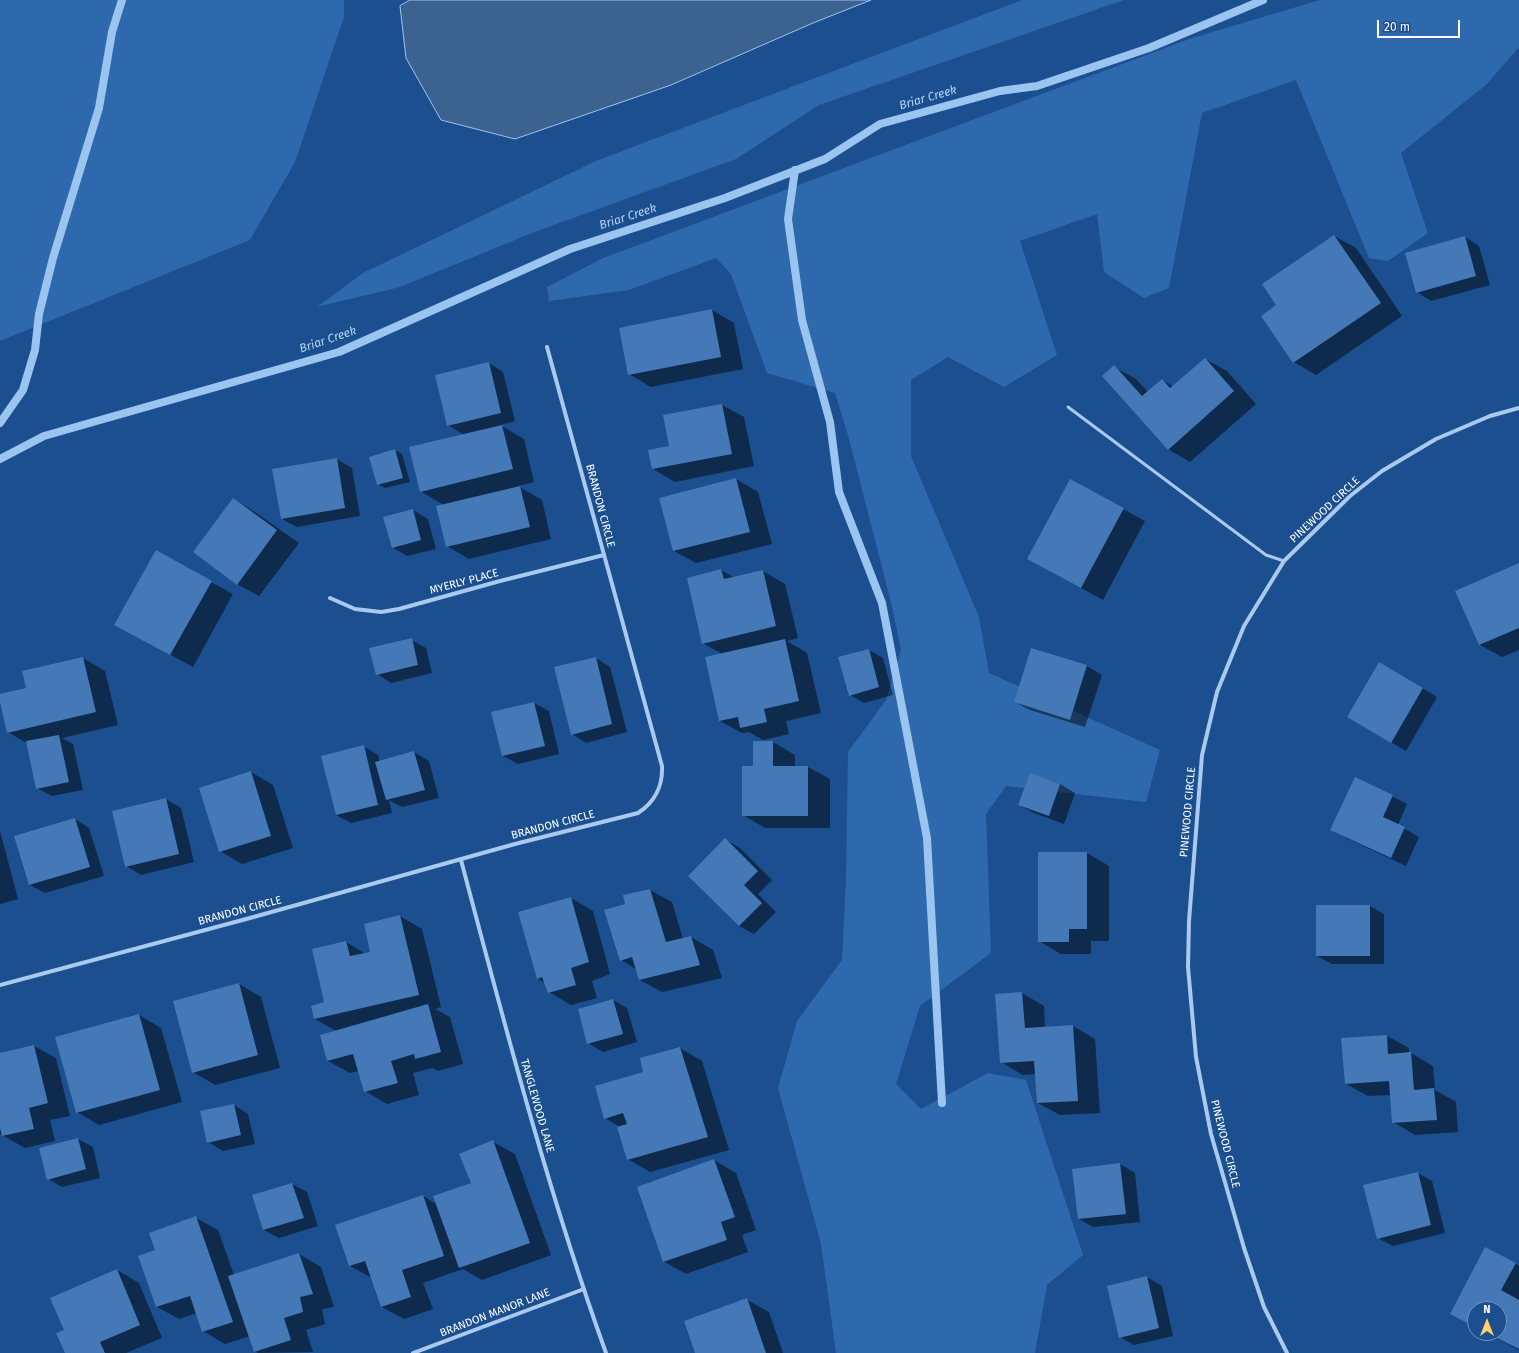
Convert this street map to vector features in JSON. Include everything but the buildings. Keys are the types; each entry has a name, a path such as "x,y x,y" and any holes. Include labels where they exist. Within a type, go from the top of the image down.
{"street":[{"name":"BRANDON CIRCLE","path":"0,985 515,844 638,812 646,808 658,793 662,775 662,766 547,347"},
{"name":"PINEWOOD CIRCLE","path":"1287,1353 1264,1307 1244,1248 1211,1134 1196,1057 1188,967 1189,921 1202,755 1217,692 1244,626 1284,561 1350,496 1382,471 1436,439 1490,416 1519,408"},
{"name":"MYERLY PLACE","path":"330,598 355,609 381,612 399,609 500,581 604,555"},
{"name":"TANGLEWOOD LANE","path":"461,860 524,1094 561,1221 606,1353"},
{"name":"BRANDON MANOR LANE","path":"413,1353 584,1289"}],"lane":[{"path":"1068,407 1266,555 1284,561"}],"shaded area":[{"path":"0,0 344,0 344,17 295,162 250,240 0,341"},
{"path":"410,0 871,0 813,23 671,85 515,139 441,120 406,58 400,6"},
{"path":"1022,0 1124,0 819,105 736,159 532,233 400,287 317,307 363,273 598,160"},
{"path":"1320,0 1519,0 1519,47 1487,84 1401,153 1428,233 1388,261 1369,258 1296,80 1202,113 1169,288 1144,298 1104,272 1097,214 1020,241 1057,355 1004,387 948,357 911,380 911,456 979,617 989,673 1160,750 1146,802 1006,786 986,814 991,953 920,1006 896,1084 921,1109 988,1073 1026,1080 1083,1255 1047,1285 1035,1353 836,1353 821,1244 778,1088 797,1021 842,960 846,880 848,752 886,700 901,650 892,606 849,439 835,393 767,373 731,274 716,258 629,290 549,301 547,287 603,258 1192,38"}],"waterway":[{"path":"0,423 23,390 35,350 39,314 53,258 99,108 112,32 122,0"},
{"name":"Briar Creek","path":"0,459 44,436 339,352 570,249 725,198 825,159 880,124 1000,91 1037,86 1149,48 1263,0"},
{"path":"795,170 788,219 802,320 830,422 839,492 882,603 927,838 942,1103"}]}
